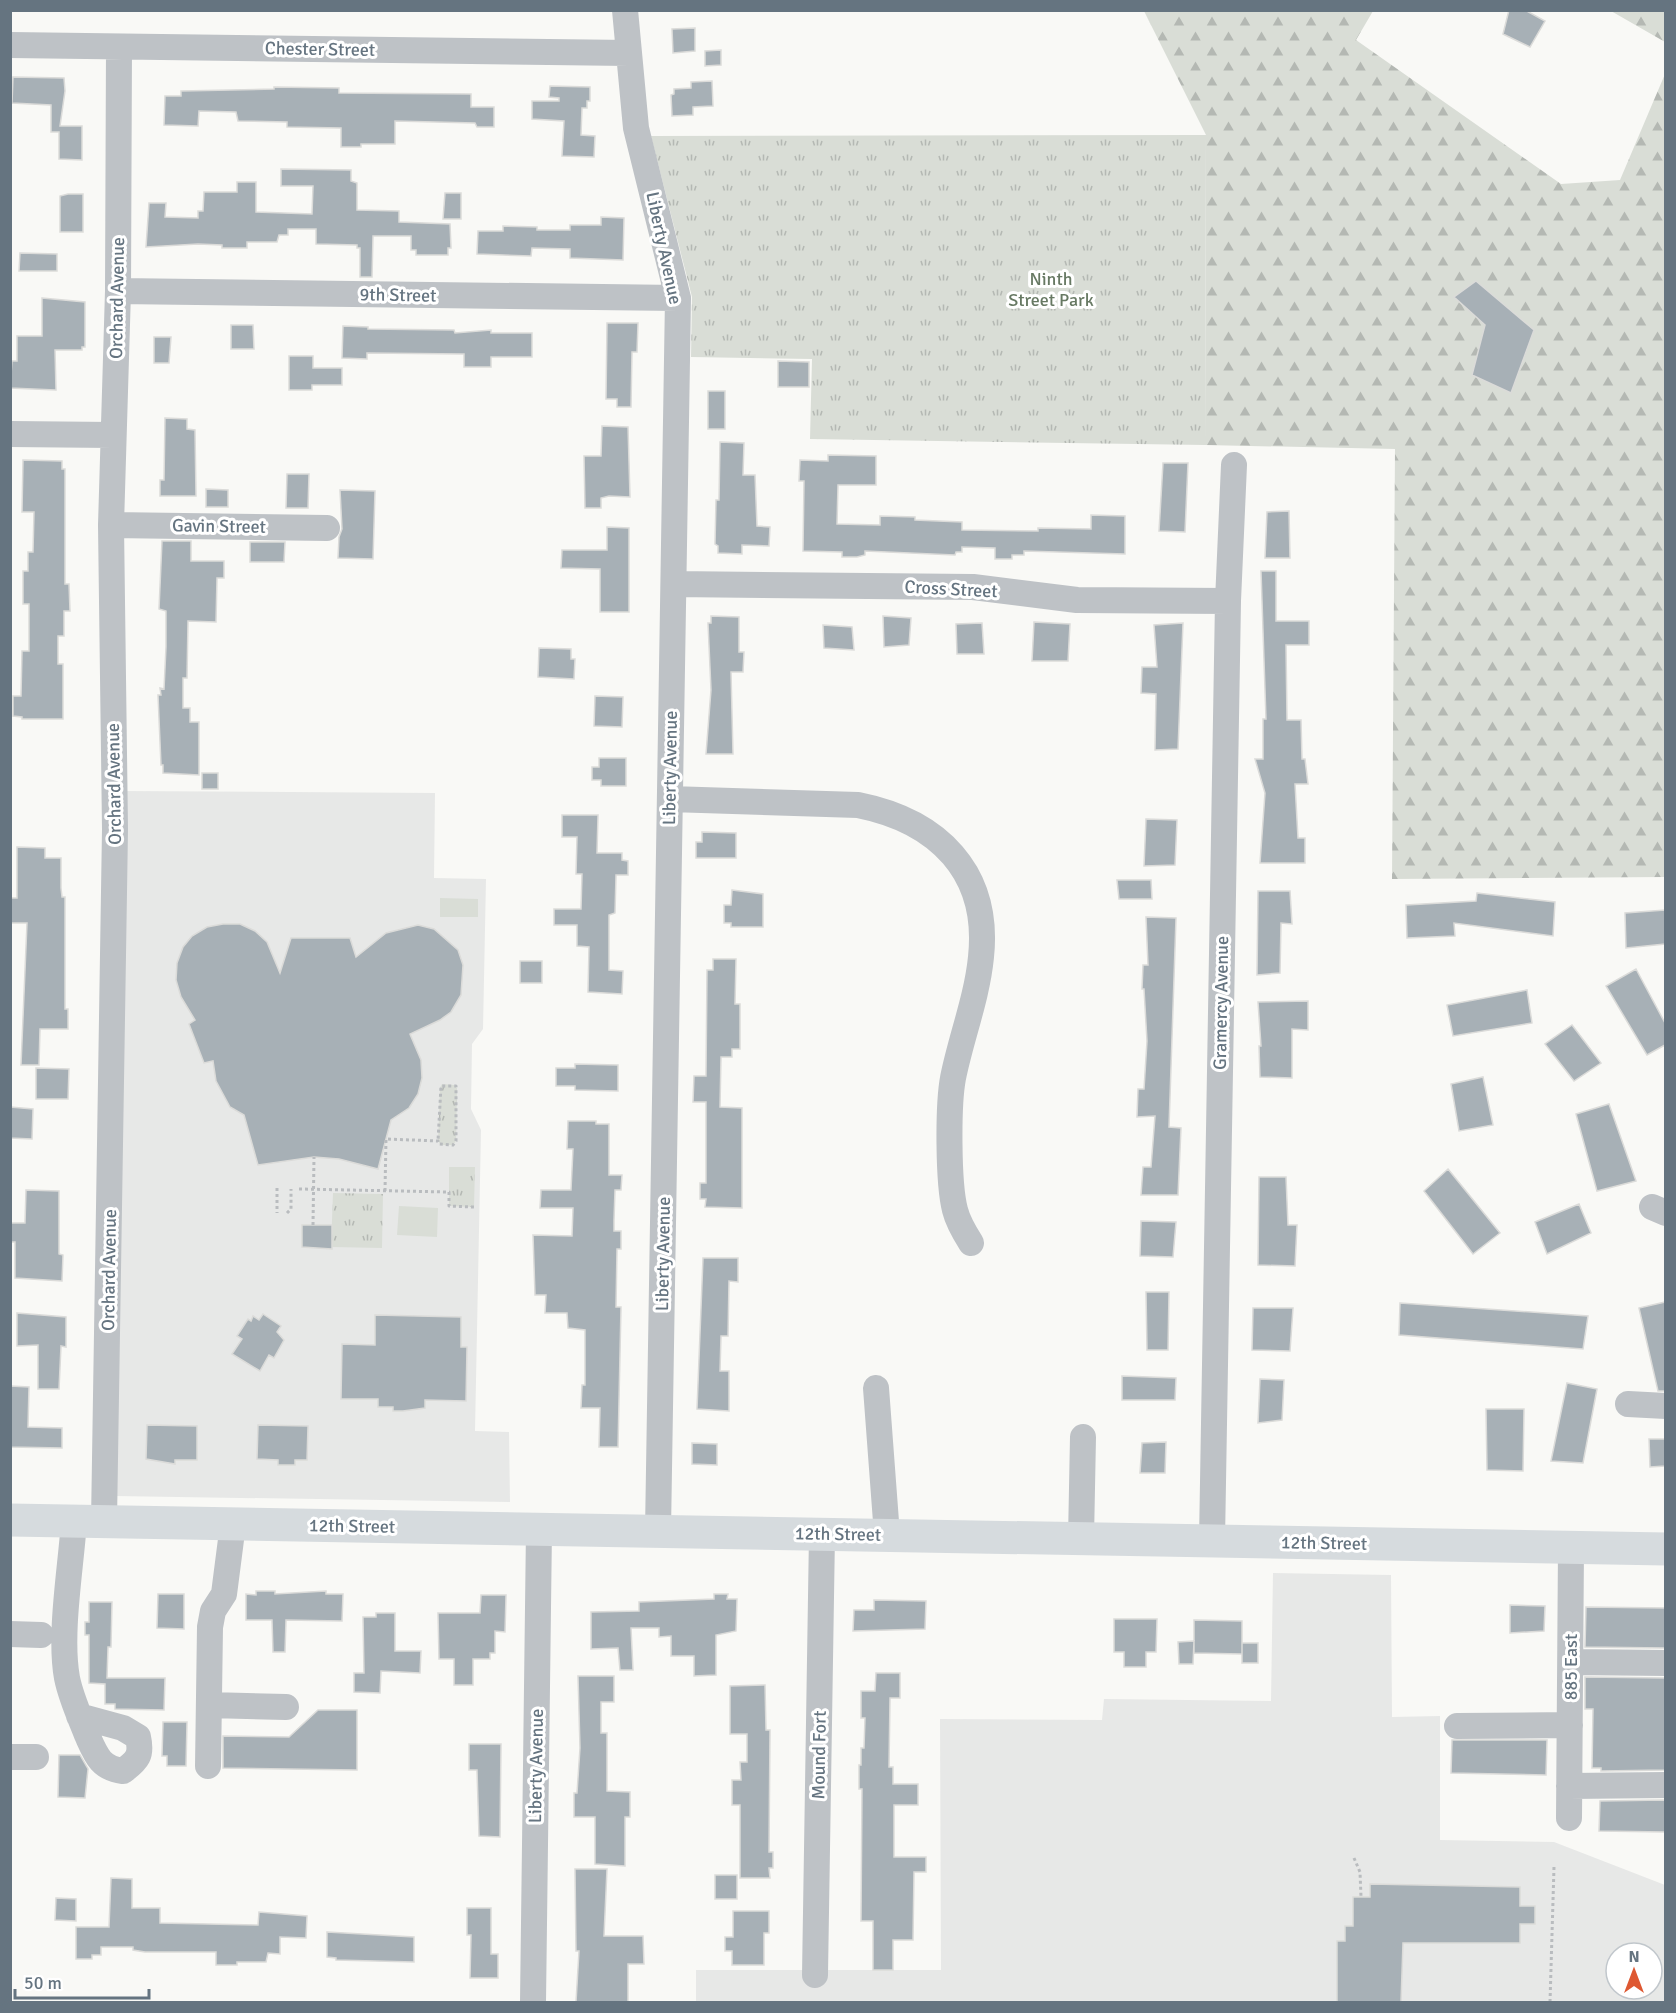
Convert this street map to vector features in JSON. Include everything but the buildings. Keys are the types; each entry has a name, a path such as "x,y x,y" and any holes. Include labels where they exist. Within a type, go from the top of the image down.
{"main road":[{"name":"12th Street","path":"10,1520 1665,1549"}],"street":[{"name":"Liberty Avenue","path":"625,10 636,128 678,298 658,1531"},
{"name":"Chester Street","path":"10,45 629,53"},
{"name":"Orchard Avenue","path":"79,1716 67,1678 66,1636 89,1521 115,829 111,525 118,291 119,47"},
{"name":"9th Street","path":"118,291 678,298"},
{"path":"10,434 113,435"},
{"name":"Gramercy Avenue","path":"1212,1541 1228,601 1234,465"},
{"name":"Gavin Street","path":"111,525 327,528"},
{"name":"Cross Street","path":"674,584 973,587 1077,600 1228,601"},
{"path":"670,799 858,805 884,810 938,838 966,870 982,925 981,958 953,1080 952,1170 954,1208 961,1227 971,1243"},
{"path":"876,1388 887,1535"},
{"path":"1628,1404 1665,1406"},
{"path":"1082,1539 1083,1437"},
{"path":"208,1766 210,1627 213,1611 224,1594 233,1524"},
{"name":"Liberty Avenue","path":"533,2002 539,1529"},
{"name":"Mound Fort","path":"815,1975 822,1534"},
{"name":"885 East","path":"1569,1818 1571,1547"},
{"path":"10,1634 41,1635"},
{"path":"1570,1662 1665,1663"},
{"path":"209,1705 286,1707"},
{"path":"1457,1726 1570,1725"},
{"path":"10,1757 36,1757"},
{"path":"1569,1786 1665,1785"}],"path":[{"path":"385,1191 386,1139 453,1145 456,1142 456,1086 441,1086 438,1142"},
{"path":"313,1225 314,1157"},
{"path":"276,1188 276,1213"},
{"path":"287,1213 291,1209 291,1189"},
{"path":"299,1189 449,1192 448,1206 474,1207"},
{"path":"1354,1858 1360,1872 1361,1897"},
{"path":"1550,2002 1554,1867"}],"shaded area":[{"path":"120,791 435,793 434,878 486,879 483,1029 472,1044 471,1109 481,1130 475,1431 509,1432 510,1502 115,1496"},
{"path":"1273,1573 1391,1575 1392,1717 1440,1716 1440,1840 1554,1842 1665,1885 1665,2002 696,2002 696,1970 941,1970 940,1719 1102,1720 1104,1699 1271,1701"}],"green space":[{"path":"1144,11 1373,11 1356,40 1561,184 1620,180 1665,74 1665,877 1392,879 1395,449 1205,445 1206,135"},
{"path":"1611,11 1665,11 1665,42"},
{"name":"Ninth Street Park","path":"1206,135 1205,445 810,439 812,359 691,357 692,297 651,136"},
{"path":"440,898 478,899 478,917 440,917"},
{"path":"442,1084 454,1085 457,1088 456,1141 453,1145 441,1145 438,1141"},
{"path":"449,1167 475,1167 474,1207 449,1206"},
{"path":"333,1193 383,1194 382,1248 331,1247"},
{"path":"399,1206 438,1208 437,1237 397,1235"}]}
